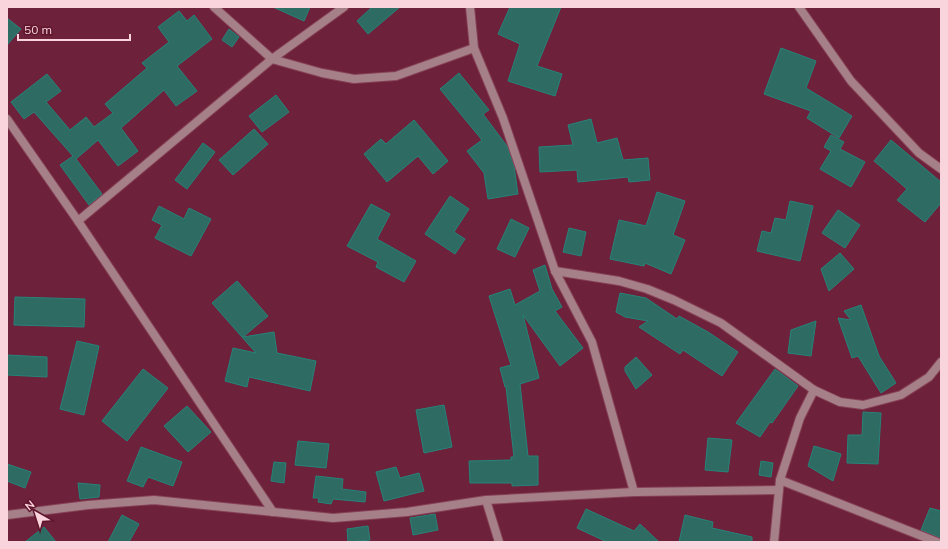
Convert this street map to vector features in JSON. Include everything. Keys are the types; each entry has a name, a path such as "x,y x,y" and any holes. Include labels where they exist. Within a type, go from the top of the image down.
{"street":[{"path":"214,7 272,60 322,73 354,79 396,76 474,48"},
{"path":"78,221 272,60 344,7"},
{"path":"470,7 474,48 503,118 556,272 592,342 634,492"},
{"path":"799,7 851,81 919,153 941,169"},
{"path":"7,119 78,221 273,512"},
{"path":"556,272 619,281 647,289 674,300 721,324 814,390 840,402 864,405 901,395 929,377 941,362"},
{"path":"774,542 780,480 800,418 814,390"},
{"path":"780,480 937,542"},
{"path":"7,515 88,505 154,500 333,518 407,512 486,500 634,492 779,490"},
{"path":"486,500 499,542"}],"building":[{"path":"273,7 310,7 304,21"},
{"path":"372,7 400,7 368,34 357,21"},
{"path":"510,7 561,7 537,66 562,74 555,96 508,81 520,44 498,34"},
{"path":"179,11 187,21 194,15 212,39 177,66 197,91 176,106 164,90 121,128 138,151 118,166 98,140 76,159 102,194 89,205 60,165 73,156 34,112 24,119 11,102 47,74 61,91 46,102 70,130 86,117 94,127 113,113 105,104 147,68 142,63 169,42 158,27"},
{"path":"7,18 21,29 7,45"},
{"path":"229,29 239,37 232,47 222,40"},
{"path":"781,48 816,61 806,88 852,116 839,138 807,118 811,111 764,94"},
{"path":"459,73 489,110 483,114 507,146 514,166 518,194 488,199 484,173 467,151 482,140 440,89"},
{"path":"276,95 289,112 262,132 249,116"},
{"path":"591,119 597,143 617,138 623,160 648,158 650,180 629,182 628,177 578,182 577,170 540,172 539,147 573,145 568,125"},
{"path":"414,120 448,161 433,174 418,156 387,182 364,154 381,139 386,144"},
{"path":"254,129 268,144 233,175 219,160"},
{"path":"831,135 844,142 840,149 865,162 851,187 820,169 831,151 824,147"},
{"path":"891,140 941,182 941,203 925,222 897,200 907,189 874,161"},
{"path":"203,143 215,152 187,189 175,180"},
{"path":"657,192 685,201 673,235 685,240 671,274 645,263 644,266 610,259 619,220 646,226"},
{"path":"450,196 469,209 454,232 465,239 455,254 425,234"},
{"path":"790,201 813,206 800,261 757,251 762,231 771,233 775,218 786,220"},
{"path":"371,204 390,214 377,239 416,261 404,282 376,267 378,262 347,246"},
{"path":"159,206 184,219 189,208 211,219 191,256 155,238 162,225 152,220"},
{"path":"838,210 860,225 845,248 822,233"},
{"path":"511,219 529,228 515,257 497,249"},
{"path":"569,228 586,232 581,256 563,252"},
{"path":"840,253 854,269 829,291 821,269"},
{"path":"545,265 552,289 562,307 555,311 583,348 560,366 523,315 539,378 520,384 528,456 538,456 538,485 512,486 512,483 470,483 469,461 511,460 511,457 514,457 506,387 500,368 511,365 489,296 510,289 515,305 540,291 533,270"},
{"path":"237,281 268,316 243,337 274,332 277,353 316,361 310,391 249,377 247,387 225,381 233,348 256,353 212,303"},
{"path":"620,293 646,298 677,319 679,316 708,332 738,352 722,376 683,350 680,354 639,327 648,321 625,317 616,312"},
{"path":"15,297 85,299 84,327 14,325"},
{"path":"861,305 879,356 896,383 881,393 858,356 852,358 838,318 851,320 844,311"},
{"path":"816,321 811,356 788,353 791,330"},
{"path":"77,341 99,346 84,415 60,409"},
{"path":"7,355 47,357 47,377 7,375"},
{"path":"636,357 652,375 636,389 625,371 625,367"},
{"path":"143,369 168,388 127,441 102,421"},
{"path":"775,369 798,386 772,423 770,422 760,437 736,423"},
{"path":"444,405 452,447 424,453 416,410"},
{"path":"187,406 211,432 188,452 164,426"},
{"path":"863,412 881,413 878,464 847,463 848,435 862,435"},
{"path":"708,438 732,440 728,472 705,470"},
{"path":"298,441 329,444 326,468 295,465"},
{"path":"814,446 841,454 833,481 808,466"},
{"path":"141,447 182,462 173,486 148,477 143,487 127,481"},
{"path":"761,461 773,463 771,477 759,475"},
{"path":"274,462 286,463 284,483 271,481"},
{"path":"7,464 31,472 25,488 7,481"},
{"path":"396,467 400,478 419,473 424,491 384,501 376,472"},
{"path":"316,476 343,479 342,489 366,492 365,502 333,499 331,504 318,502 319,498 313,498"},
{"path":"78,483 100,485 99,497 80,499"},
{"path":"930,508 941,511 941,538 921,530"},
{"path":"586,509 634,531 640,524 659,542 607,542 577,528"},
{"path":"435,514 438,530 413,535 410,518"},
{"path":"122,515 139,524 129,542 108,542"},
{"path":"685,515 713,522 712,528 752,537 752,542 679,542"},
{"path":"368,526 370,540 348,542 347,529"},
{"path":"44,527 56,542 25,542"}]}
